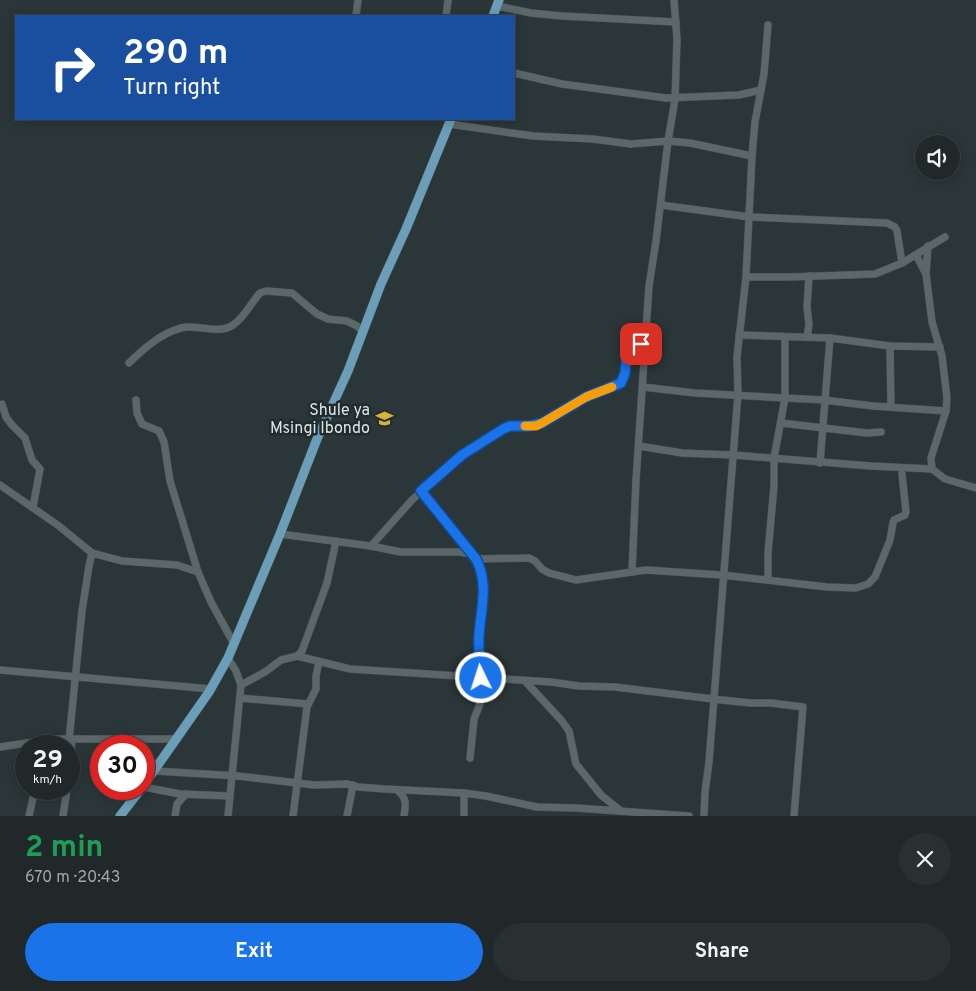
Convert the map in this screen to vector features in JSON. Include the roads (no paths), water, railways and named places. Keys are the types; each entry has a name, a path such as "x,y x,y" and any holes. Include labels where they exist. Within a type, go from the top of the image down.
{"main road":[{"path":"492,15 498,3"},
{"path":"155,771 211,689 228,658 317,440 348,371 381,284 450,122"},
{"path":"120,816 133,800"}],"street":[{"path":"356,15 358,0"},
{"path":"446,15 448,0"},
{"path":"632,572 649,286 675,99 677,52 674,0"},
{"path":"498,3 531,13 676,22"},
{"path":"704,816 704,792 709,762 722,575 738,394 737,356 746,277 752,156 768,25"},
{"path":"515,73 562,84 675,99 739,95 761,90"},
{"path":"450,122 534,136 593,139 631,144 668,141 690,143 752,156"},
{"path":"660,205 750,217 877,221 888,223 895,227 897,231 902,264"},
{"path":"746,277 875,274 902,264 945,237"},
{"path":"928,246 926,274 932,322 940,347 947,398 946,411 931,458 932,469"},
{"path":"916,255 926,274"},
{"path":"807,337 809,325 807,307 809,276"},
{"path":"129,363 154,343 177,329 196,327 218,329 234,325 260,293 266,291 292,293 317,314 328,319 347,321 362,331"},
{"path":"739,335 830,338 890,346 940,347"},
{"path":"768,580 774,460 785,398 785,337"},
{"path":"820,463 830,338"},
{"path":"371,546 421,491 462,455 503,429 510,426 528,426 542,423 586,397 621,383 624,378 629,351 646,343"},
{"path":"890,346 891,407"},
{"path":"643,387 695,393 824,400 946,411"},
{"path":"136,400 137,413 142,424 159,431 164,442 170,482 179,508 187,542 211,602 234,644"},
{"path":"2,404 6,417 25,438 32,460 40,469 33,507"},
{"path":"781,423 867,433 881,432"},
{"path":"639,446 682,453 932,469 945,479 976,488"},
{"path":"280,534 371,546 401,552 431,554 449,551 474,557 529,558 549,573 576,580 646,570 722,575 827,587 854,588 868,584 874,577 890,541 894,520 906,512 902,474"},
{"path":"0,485 33,507 92,553 122,561 177,565 198,572"},
{"path":"421,491 474,557 481,568 484,584 483,613 479,634 482,698 474,719 470,758"},
{"path":"297,656 303,647 327,583 336,541"},
{"path":"70,735 72,700 76,678 82,611 92,553"},
{"path":"241,685 265,672 281,660 297,656 350,669 615,687 750,703 771,703 803,707 794,816"},
{"path":"228,658 236,671 241,685 228,816"},
{"path":"293,816 308,704 316,689 319,662"},
{"path":"0,670 211,689"},
{"path":"525,681 562,720 569,731 576,764 601,795 621,811"},
{"path":"240,698 308,704"},
{"path":"80,740 177,739"},
{"path":"0,747 15,744"},
{"path":"155,771 232,776 314,785 353,785 397,790 464,793 537,807 689,816"},
{"path":"347,816 353,785"},
{"path":"155,789 186,794 230,796"},
{"path":"397,790 405,799 404,816"},
{"path":"464,793 464,816"},
{"path":"175,816 177,804 186,794"},
{"path":"29,816 33,800"},
{"path":"63,816 65,800"}],"place":[{"name":"Shule ya Msingi Ibondo","path":"384,418"}]}
